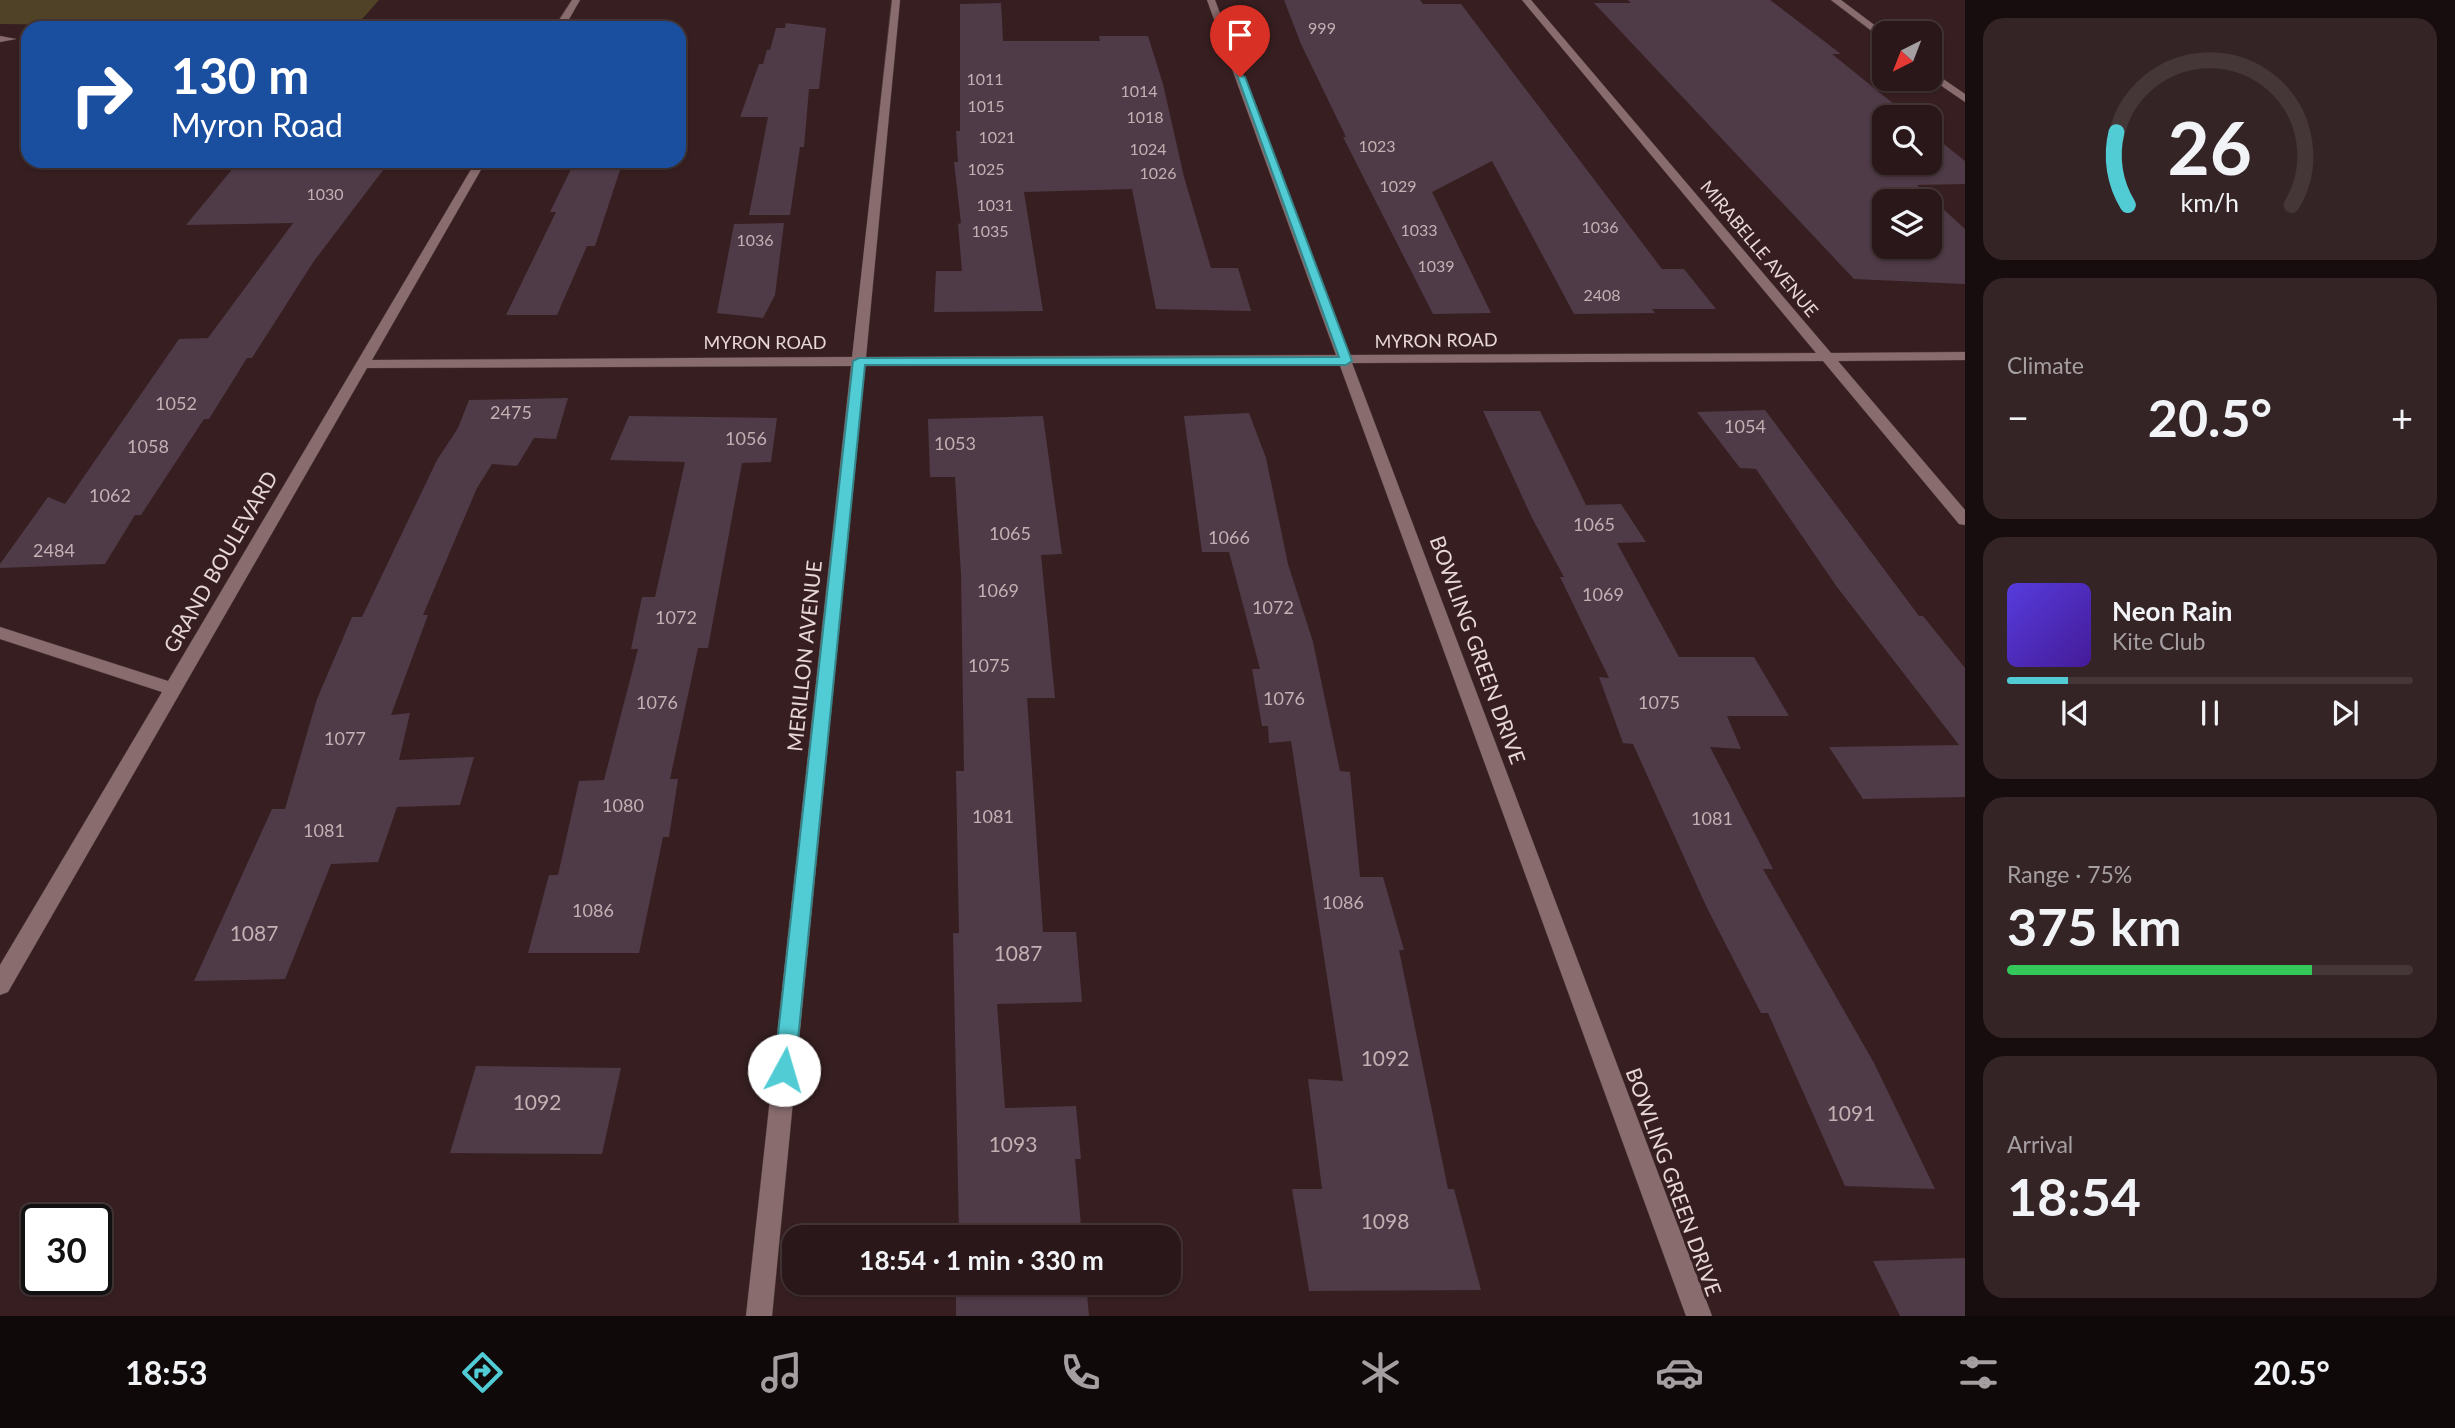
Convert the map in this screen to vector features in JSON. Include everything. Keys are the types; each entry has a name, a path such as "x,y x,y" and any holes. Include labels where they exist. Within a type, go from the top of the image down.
{"street":[{"path":"563,21 576,0"},
{"name":"MERILLON AVENUE","path":"758,1316 896,0"},
{"name":"BOWLING GREEN DRIVE","path":"1211,0 1699,1316"},
{"name":"MIRABELLE AVENUE","path":"1526,0 1965,520"},
{"path":"1835,0 1872,28"},
{"path":"1942,82 1965,99"},
{"name":"GRAND BOULEVARD","path":"0,985 477,168"},
{"name":"MYRON ROAD","path":"362,363 1346,361 1965,356"},
{"path":"0,633 171,688"}],"shaded area":[{"path":"0,0 379,0 360,21 21,21 21,24 0,24"}],"building":[{"path":"1284,0 1420,0 1423,4 1461,4 1662,269 1684,269 1716,309 1652,309 1655,313 1574,314 1492,161 1432,192 1491,313 1433,314 1343,137 1346,137 1301,44"},
{"path":"1628,0 1770,0 1841,54 1832,54 1872,86 1872,91 1878,91 1895,105 1872,105 1872,175 1942,175 1942,143 1965,161 1965,184 1917,185 1921,189 1872,189 1872,259 1942,259 1942,208 1965,229 1965,284 1854,279 1594,3 1631,3"},
{"path":"1001,3 1003,41 1100,41 1099,36 1148,36 1163,84 1184,177 1211,268 1238,268 1251,311 1156,309 1132,189 1024,192 1043,311 934,312 936,271 962,271 958,224 961,223 954,162 958,162 956,131 960,131 960,4"},
{"path":"786,23 826,28 819,89 809,89 804,147 800,147 790,215 749,215 768,117 740,117 759,64 763,64 767,50 770,50 776,28 785,28"},
{"path":"233,168 385,168 314,261 252,358 247,358 209,419 204,419 141,515 135,515 105,564 0,568 0,564 48,497 65,504 179,339 208,338 293,223 186,225"},
{"path":"572,168 621,168 595,246 587,246 557,315 506,315 556,212 550,212"},
{"path":"784,223 775,295 763,318 717,313 734,224"},
{"path":"568,398 556,439 534,438 517,466 492,464 477,488 423,615 428,615 391,715 410,713 399,760 474,757 460,805 397,807 378,862 331,864 285,979 194,981 272,809 285,809 317,699 352,617 362,617 437,460 458,428 469,400"},
{"path":"1765,410 1919,616 1923,616 1965,668 1965,797 1863,799 1829,747 1959,745 1837,587 1756,469 1740,468 1697,412"},
{"path":"1483,411 1540,411 1586,505 1621,504 1646,542 1617,543 1679,657 1754,657 1789,716 1727,716 1741,749 1710,747 1773,869 1763,869 1874,1063 1935,1189 1845,1186 1768,1013 1761,1013 1707,908 1633,744 1623,743 1599,677 1609,678 1560,577 1564,577 1532,518"},
{"path":"1249,413 1266,458 1288,564 1313,642 1340,771 1350,772 1360,877 1383,877 1404,950 1399,950 1448,1189 1454,1189 1481,1290 1309,1291 1292,1189 1322,1189 1308,1079 1343,1081 1291,741 1269,743 1268,726 1262,726 1252,669 1260,669 1229,552 1202,552 1184,416"},
{"path":"629,416 777,418 771,462 742,463 708,648 698,648 670,779 678,779 669,837 663,837 639,953 528,953 549,875 558,875 579,781 604,780 638,649 631,649 642,597 655,597 685,462 610,460"},
{"path":"1043,416 1062,554 1041,555 1055,698 1027,698 1043,932 1076,932 1082,1002 997,1004 1005,1108 1076,1106 1081,1159 1075,1159 1081,1225 959,1225 953,933 959,933 956,771 964,771 961,574 955,477 930,477 928,419"},
{"path":"476,1066 621,1068 602,1154 450,1153"},
{"path":"1965,1258 1965,1316 1900,1316 1873,1261"},
{"path":"956,1295 1087,1295 1089,1316 956,1316"}],"route":[{"path":"784,1070 859,361 1346,361 1240,77"}]}
